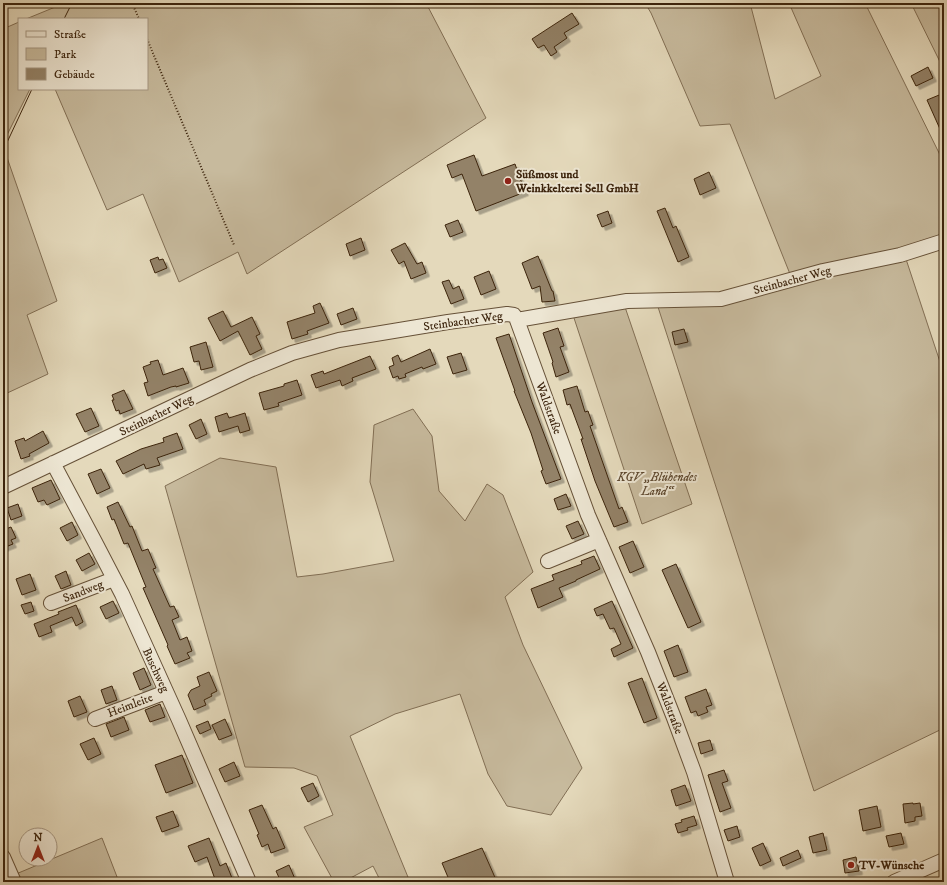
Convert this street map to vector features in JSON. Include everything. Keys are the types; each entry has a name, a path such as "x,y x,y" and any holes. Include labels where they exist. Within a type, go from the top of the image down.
{"street":[{"name":"Steinbacher Weg","path":"3,487 250,370 292,353 339,340 507,314 514,315 517,320 627,301 721,299 823,271 900,255 944,242"},
{"name":"Waldstraße","path":"517,320 574,479 648,652 674,718 694,772 727,882"},
{"name":"Buschweg","path":"53,463 114,579 166,692 249,882"},
{"path":"548,561 599,540"},
{"name":"Sandweg","path":"51,603 114,579"},
{"name":"Heimleite","path":"95,719 166,692"},
{"path":"3,857 14,882"},
{"path":"894,882 944,860"}],"path":[{"path":"132,3 139,18"},
{"path":"148,41 234,245"}],"green space":[{"path":"65,3 426,3 486,118 247,274 238,252 179,282 143,194 107,210 55,90 148,90 148,18 28,18"},
{"path":"645,3 750,3 775,99 821,76 789,3 865,3 944,163 944,235 903,250 944,374 944,728 814,791 658,307 794,284 730,124 700,126 651,13"},
{"path":"911,3 944,3 944,70"},
{"path":"18,22 18,90 30,90 3,143 3,29"},
{"path":"3,146 57,301 27,315 48,374 3,395"},
{"name":"KGV „Blühendes Land“","path":"625,307 692,504 642,524 573,315"},
{"path":"413,409 432,436 439,491 465,521 487,484 503,495 533,572 505,597 523,645 582,768 551,815 507,806 488,774 460,694 395,714 350,736 410,882 381,882 373,866 343,882 334,882 304,827 333,815 317,776 294,768 245,767 165,486 220,458 276,467 297,577 323,574 394,561 370,482 374,425"},
{"path":"102,838 119,882 20,882 16,874 33,867 58,867 58,856"}],"building":[{"path":"572,13 579,24 564,33 567,38 554,47 557,52 551,56 544,45 538,48 532,39"},
{"path":"928,67 933,78 916,86 911,76"},
{"path":"944,93 944,138 927,100"},
{"path":"474,155 482,176 515,164 525,192 476,211 462,174 452,178 447,165"},
{"path":"709,172 716,188 700,195 694,179"},
{"path":"665,208 673,228 676,226 689,257 678,262 657,211"},
{"path":"608,211 612,223 602,227 597,215"},
{"path":"458,220 463,232 450,237 445,225"},
{"path":"361,238 365,250 350,256 346,244"},
{"path":"405,243 417,264 422,262 426,273 411,279 404,261 399,264 391,250"},
{"path":"538,256 553,291 555,301 542,302 540,286 532,289 522,263"},
{"path":"158,257 159,260 163,259 167,268 155,273 150,260"},
{"path":"489,271 496,289 481,295 474,277"},
{"path":"449,280 453,289 459,286 464,299 451,304 442,282"},
{"path":"320,303 329,323 307,331 308,334 292,339 287,322 315,313 313,306"},
{"path":"353,308 357,319 341,325 337,314"},
{"path":"223,311 231,327 252,317 260,334 256,336 262,349 250,355 238,331 220,341 208,318"},
{"path":"558,328 564,346 560,347 569,372 556,377 553,362 543,333"},
{"path":"684,329 688,342 675,345 672,332"},
{"path":"509,334 532,402 561,479 546,484 531,433 514,391 496,338"},
{"path":"206,342 213,367 201,370 199,361 194,362 190,347"},
{"path":"430,349 436,364 423,369 422,367 405,374 406,377 399,379 398,376 393,378 389,367 394,365 392,358 398,355 401,362"},
{"path":"461,353 467,370 453,374 447,357"},
{"path":"370,356 376,369 352,378 353,381 342,386 340,380 316,388 311,375 323,371 324,374"},
{"path":"158,360 163,375 183,368 189,383 171,387 148,396 144,383 148,382 143,367 151,364 150,362"},
{"path":"297,380 302,395 278,403 279,406 264,410 259,393 284,386 284,384"},
{"path":"577,386 585,412 588,411 593,425 590,426 619,509 622,507 628,522 614,527 595,481 581,439 583,439 570,404 567,405 563,390"},
{"path":"124,390 133,409 120,414 119,410 116,411 112,400 114,400 112,395"},
{"path":"91,408 99,426 85,432 76,414"},
{"path":"227,413 229,418 245,413 250,430 240,433 238,426 219,432 215,417"},
{"path":"201,419 207,434 196,439 189,425"},
{"path":"43,431 49,443 29,454 30,456 21,459 15,441 24,438 25,441"},
{"path":"177,433 183,449 157,458 160,465 146,469 144,464 123,474 116,461 141,449 164,442 163,438"},
{"path":"101,469 110,488 97,494 88,474"},
{"path":"51,480 60,499 47,505 44,500 38,502 32,488"},
{"path":"566,494 571,506 558,510 554,499"},
{"path":"118,502 130,527 132,526 142,551 148,549 156,568 153,569 170,607 174,606 179,617 172,620 180,640 187,637 192,651 187,653 190,658 175,664 143,588 146,587 128,543 124,544 114,519 112,520 107,507"},
{"path":"18,504 22,516 11,520 7,508"},
{"path":"578,521 584,534 572,539 566,526"},
{"path":"72,522 78,535 67,541 60,528"},
{"path":"11,527 16,538 11,540 13,544 3,548 3,530"},
{"path":"633,541 644,567 630,573 619,547"},
{"path":"89,553 95,564 82,571 76,560"},
{"path":"594,556 600,569 559,588 563,597 538,608 531,589 554,580 552,575 582,564 581,561"},
{"path":"676,564 701,622 688,628 662,570"},
{"path":"66,571 71,585 61,589 55,576"},
{"path":"30,574 36,590 22,595 16,579"},
{"path":"113,601 119,613 106,619 100,607"},
{"path":"612,601 633,648 614,657 611,649 621,644 614,628 610,629 603,614 597,616 594,609"},
{"path":"31,602 34,611 25,614 21,605"},
{"path":"76,605 83,622 76,626 72,617 50,626 52,632 39,637 34,624"},
{"path":"678,645 688,672 674,677 664,651"},
{"path":"144,668 151,685 140,690 133,673"},
{"path":"209,672 217,691 211,694 212,696 204,700 206,705 194,710 188,695 191,690 200,686 197,677"},
{"path":"642,678 657,718 644,723 628,683"},
{"path":"112,686 117,700 106,704 101,690"},
{"path":"706,689 712,705 706,707 708,712 698,716 696,711 691,713 685,697"},
{"path":"80,696 87,712 74,717 68,701"},
{"path":"160,704 165,717 150,722 145,710"},
{"path":"124,717 129,730 111,737 106,724"},
{"path":"225,719 232,735 219,740 212,725"},
{"path":"208,721 211,729 200,734 196,726"},
{"path":"94,738 101,754 88,760 80,744"},
{"path":"710,740 713,750 701,754 698,743"},
{"path":"182,755 193,783 166,793 155,765"},
{"path":"234,762 240,776 225,782 219,769"},
{"path":"724,770 728,781 722,783 731,808 720,812 708,775"},
{"path":"313,783 319,796 308,802 301,788"},
{"path":"685,785 691,801 676,806 671,790"},
{"path":"920,803 922,816 915,817 915,821 905,823 903,804"},
{"path":"262,805 273,829 276,827 285,848 271,853 268,844 262,847 257,835 259,834 249,810"},
{"path":"877,806 881,827 863,831 859,810"},
{"path":"173,811 179,826 162,832 156,817"},
{"path":"694,816 697,825 678,833 675,824 682,822 681,820"},
{"path":"737,826 740,837 728,841 724,830"},
{"path":"823,833 827,850 813,853 809,837"},
{"path":"901,833 904,844 889,847 886,836"},
{"path":"209,838 220,866 226,863 232,878 221,882 216,882 207,857 195,862 188,846"},
{"path":"763,843 771,861 760,866 752,848"},
{"path":"482,848 497,882 450,882 442,863"},
{"path":"798,850 801,858 783,866 780,858"},
{"name":"TV-Wünsche","path":"856,857 859,871 845,873 843,860"},
{"path":"289,865 295,879 288,882 281,882 276,871"}],"tram line":[{"path":"64,18 72,3"},
{"path":"3,151 32,90"}],"place":[{"name":"Süßmost und Weinkkelterei Sell GmbH","path":"508,181"},
{"name":"TV-Wünsche","path":"851,865"}]}
